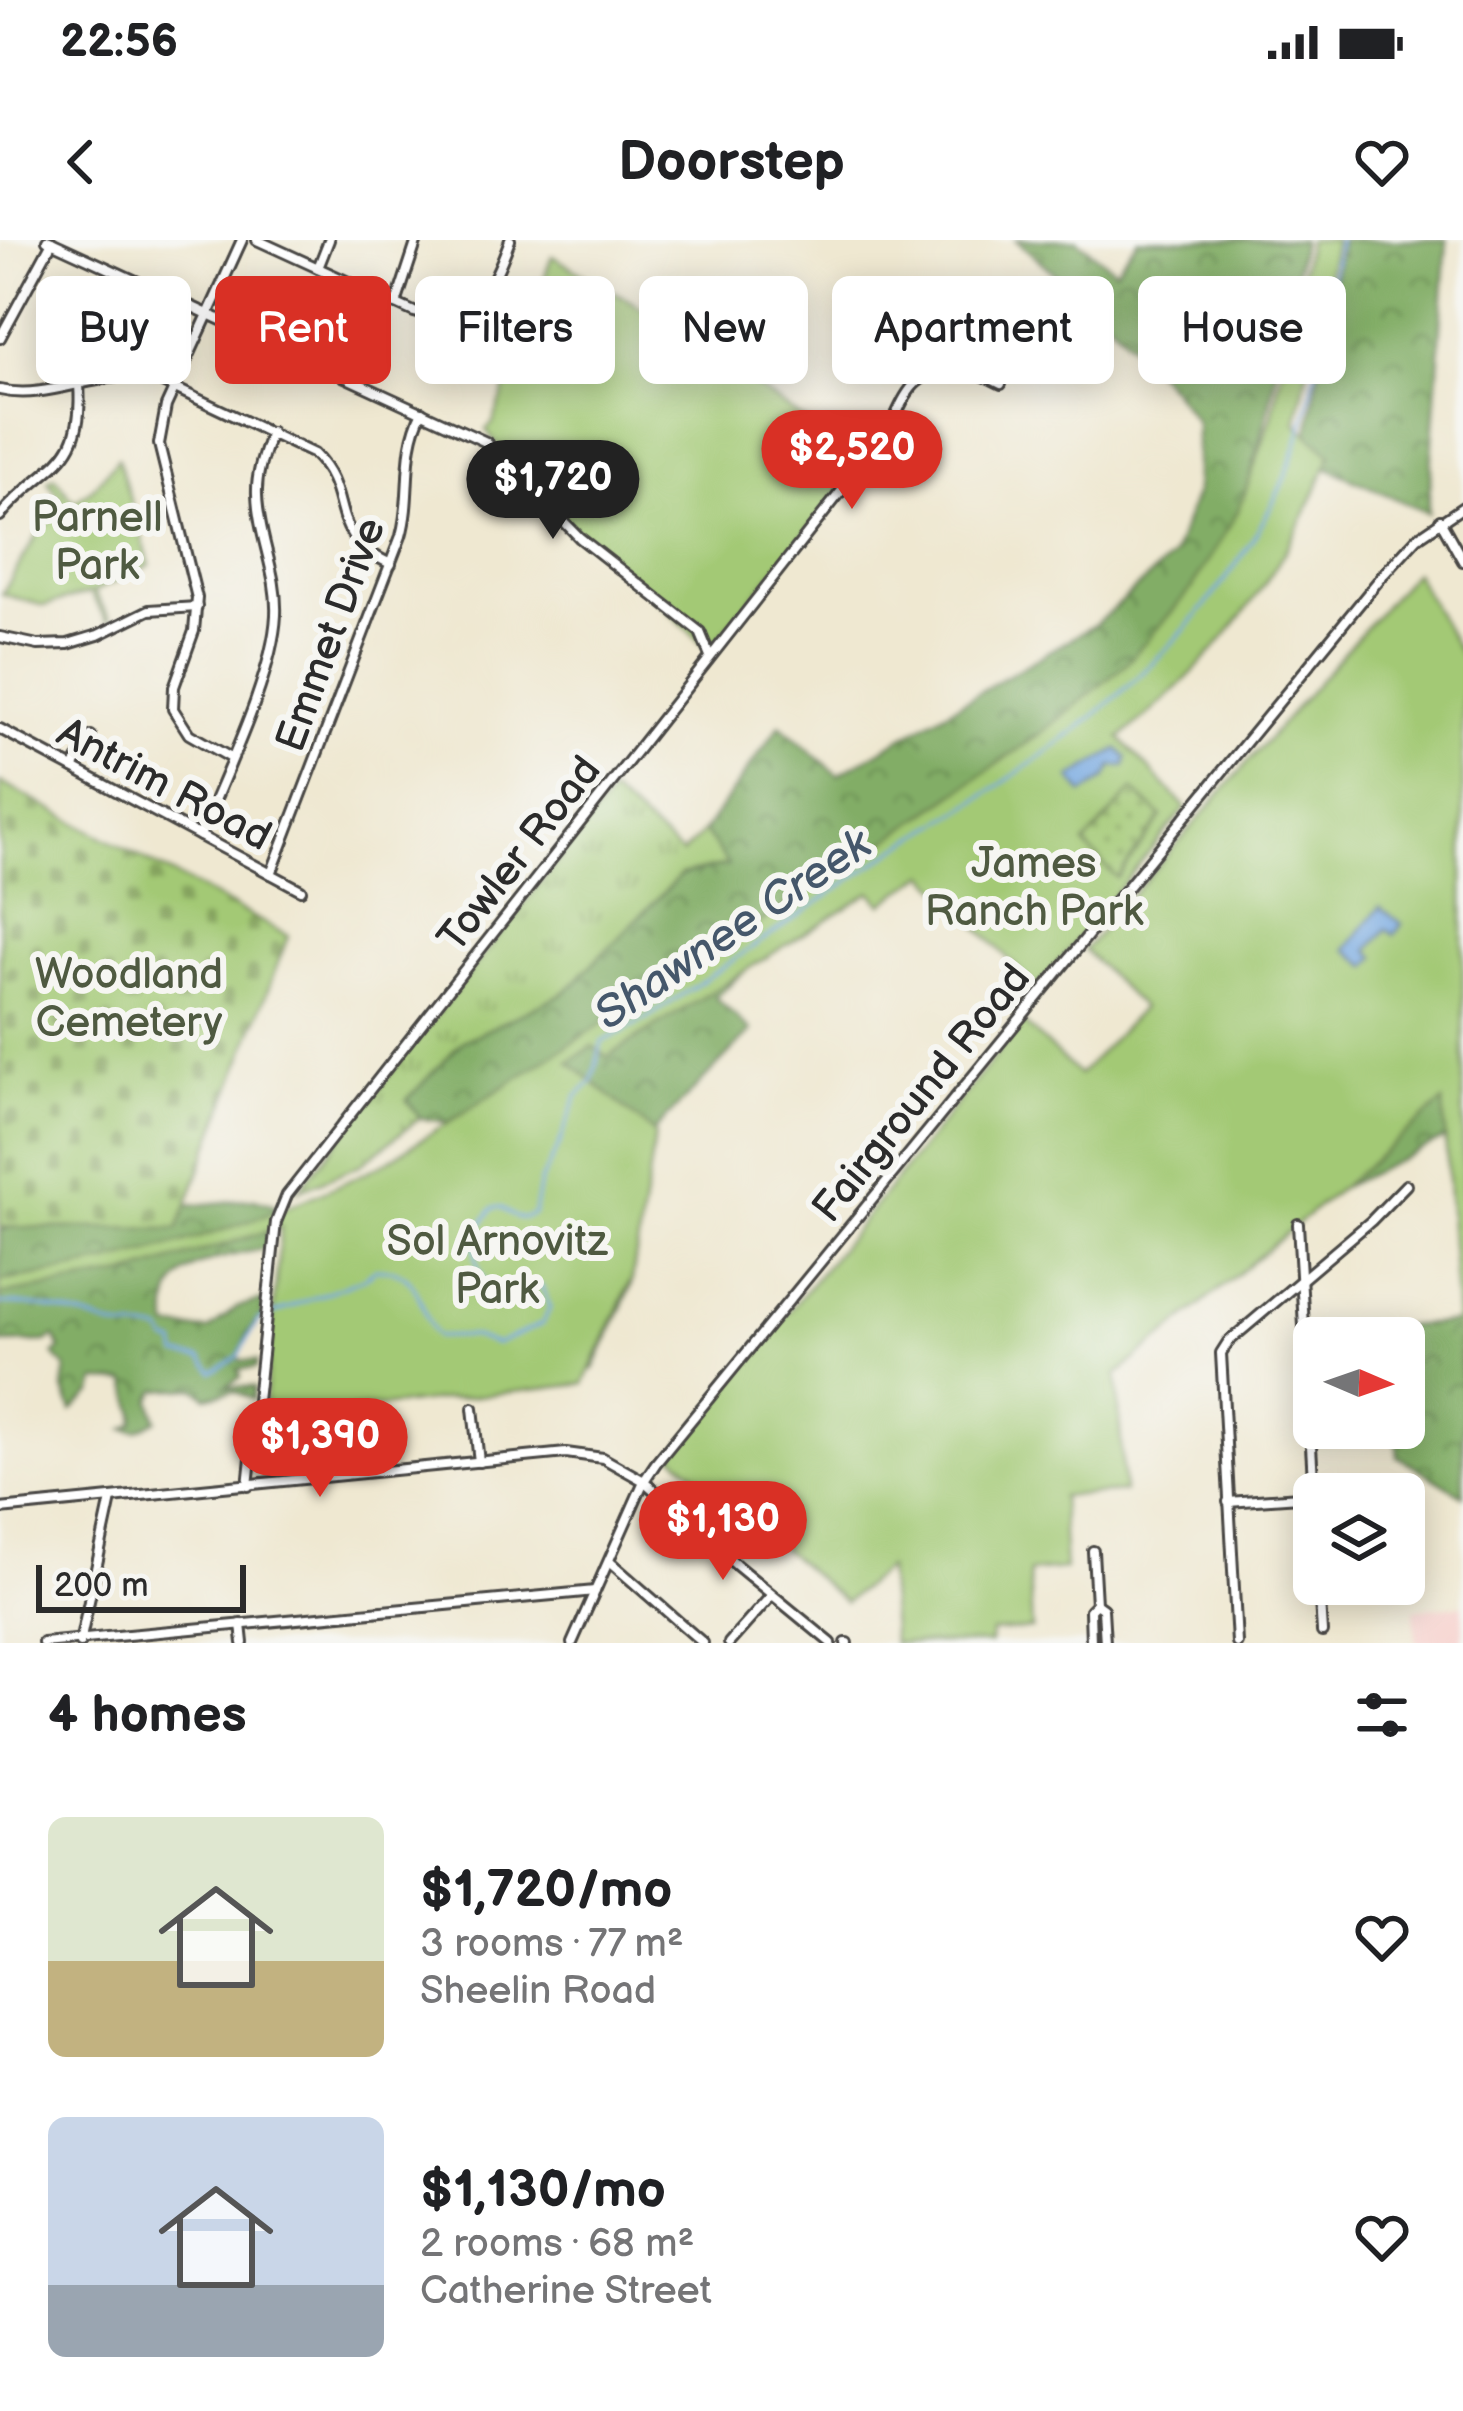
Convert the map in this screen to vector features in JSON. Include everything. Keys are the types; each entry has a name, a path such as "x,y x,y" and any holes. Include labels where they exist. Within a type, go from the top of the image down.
{"street":[{"path":"230,758 189,734 173,709 174,687 194,631 197,607 194,574 160,452 161,422 174,388 242,240"},
{"path":"257,240 431,316 463,310 489,290 510,240"},
{"path":"318,268 329,240"},
{"path":"396,304 417,240"},
{"path":"0,338 50,241 494,448 580,538 700,632 710,656"},
{"path":"0,390 29,392 79,384 81,420 69,452 0,516"},
{"path":"162,384 308,450 324,464 351,538 391,564"},
{"name":"Towler Road","path":"248,1486 276,1217 287,1195 887,433 916,384"},
{"name":"Emmet Drive","path":"271,874 391,564 406,515 409,442 422,412"},
{"path":"200,836 266,666 275,627 274,575 257,494 259,468 271,432"},
{"name":"Fairground Road","path":"572,1643 644,1481 1383,575 1417,538 1463,507"},
{"path":"1440,520 1463,561"},
{"path":"0,637 26,644 68,644 149,610 197,607"},
{"name":"Antrim Road","path":"0,729 301,890"},
{"path":"73,768 91,736"},
{"path":"1237,1643 1221,1353 1406,1185"},
{"path":"1298,1224 1313,1473"},
{"path":"473,1408 479,1462"},
{"path":"0,1509 579,1454 615,1463 644,1481 771,1596 831,1643"},
{"path":"1228,1502 1293,1497"},
{"path":"81,1641 111,1499"},
{"path":"1091,1643 1090,1610 1096,1604 1093,1551"},
{"path":"610,1562 703,1643"},
{"path":"43,1643 596,1591"},
{"path":"729,1643 771,1596"},
{"path":"1096,1604 1103,1609 1105,1643"},
{"path":"1320,1605 1322,1632"},
{"path":"242,1624 243,1643"}],"shaded area":[{"path":"1463,1605 1463,1643 1416,1643 1414,1609"}],"green space":[{"path":"1016,240 1077,240 1115,270 1138,240 1302,240 1295,276 1138,276 1138,352 1114,327 1114,276 1057,276"},
{"path":"1308,240 1335,240 1327,276 1301,276"},
{"path":"1341,240 1447,240 1428,513 1304,457 1316,384 1346,384 1346,276 1335,276"},
{"path":"552,256 587,276 545,276"},
{"path":"615,292 639,306 639,384 752,384 818,430 854,475 709,650 645,588 540,500 486,430 507,384 615,384"},
{"path":"1167,384 1273,384 1239,517 1176,616 1083,704 901,835 715,997 751,1031 653,1132 563,1062 600,1198 638,1240 631,1286 621,1310 594,1369 577,1377 467,1125 420,1118 407,1100 462,1042 564,993 681,875 728,865 704,831 780,725 838,775 1096,624 1172,557 1196,492 1196,422"},
{"path":"1279,384 1304,384 1296,423 1331,454 1314,496 1271,575 1218,645 1120,738 1186,808 1037,988 926,874 882,904 871,892 607,1057 593,1046 569,1062 655,1134 632,1278 584,1384 263,1420 281,1227 126,1275 0,1295 0,1281 100,1264 196,1239 291,1205 383,1164 882,844 1040,734 1124,666 1190,591 1239,509"},
{"name":"Parnell Park","path":"118,458 135,516 166,507 168,515 138,524 150,565 94,592 110,619 90,593 44,606 2,594 40,530 67,507 48,481 55,477 74,502"},
{"path":"1414,572 1463,660 1463,1414 1443,1102 1117,1375 1124,1492 1061,1496 1065,1569 1029,1572 1032,1629 991,1632 990,1643 893,1643 887,1568 845,1602 673,1455 1023,1022 1079,1075 1142,1008 1084,950"},
{"name":"Woodland Cemetery","path":"0,782 288,936 178,1229 0,1227"},
{"path":"1133,790 1162,817 1117,878 1084,844"},
{"path":"611,793 682,854 704,831 729,865 681,875 564,993 462,1042 407,1100 420,1118 360,1165 298,1191"},
{"path":"1463,1079 1463,1322 1446,1138 1334,1191"},
{"path":"254,1199 275,1205 263,1232 268,1235 266,1248 195,1267 173,1289 168,1306 169,1328 209,1330 237,1307 263,1300 262,1317 238,1357 257,1361 256,1368 238,1369 241,1377 225,1387 254,1387 253,1399 234,1391 207,1397 195,1388 157,1390 151,1400 157,1420 137,1431 125,1429 134,1423 135,1413 127,1382 96,1381 93,1392 72,1411 63,1387 66,1368 54,1355 60,1349 55,1337 45,1342 0,1343 0,1231 21,1223"},
{"path":"1463,1322 1463,1495 1398,1456 1398,1449 1425,1449 1425,1325"}],"water":[{"path":"1118,749 1127,758 1125,766 1113,766 1106,778 1083,794 1071,778"},
{"path":"1380,907 1402,924 1394,935 1386,929 1369,950 1376,957 1368,967 1346,949"}],"waterway":[{"name":"Shawnee Creek","path":"0,1304 43,1307 119,1329 162,1332 176,1344 178,1355 202,1359 213,1372 238,1357 258,1320 364,1278 375,1269 395,1271 411,1283 437,1337 472,1336 496,1344 542,1324 550,1308 542,1287 507,1294 489,1285 477,1262 475,1233 493,1208 501,1207 520,1218 534,1213 540,1182 577,1096 592,1082 602,1042 641,1022 1019,772 1106,705 1185,630 1250,543 1290,465 1316,370 1338,240"}],"park label":[{"name":"James Ranch Park","path":"1034,886"},
{"name":"Sol Arnovitz Park","path":"497,1264"}]}
